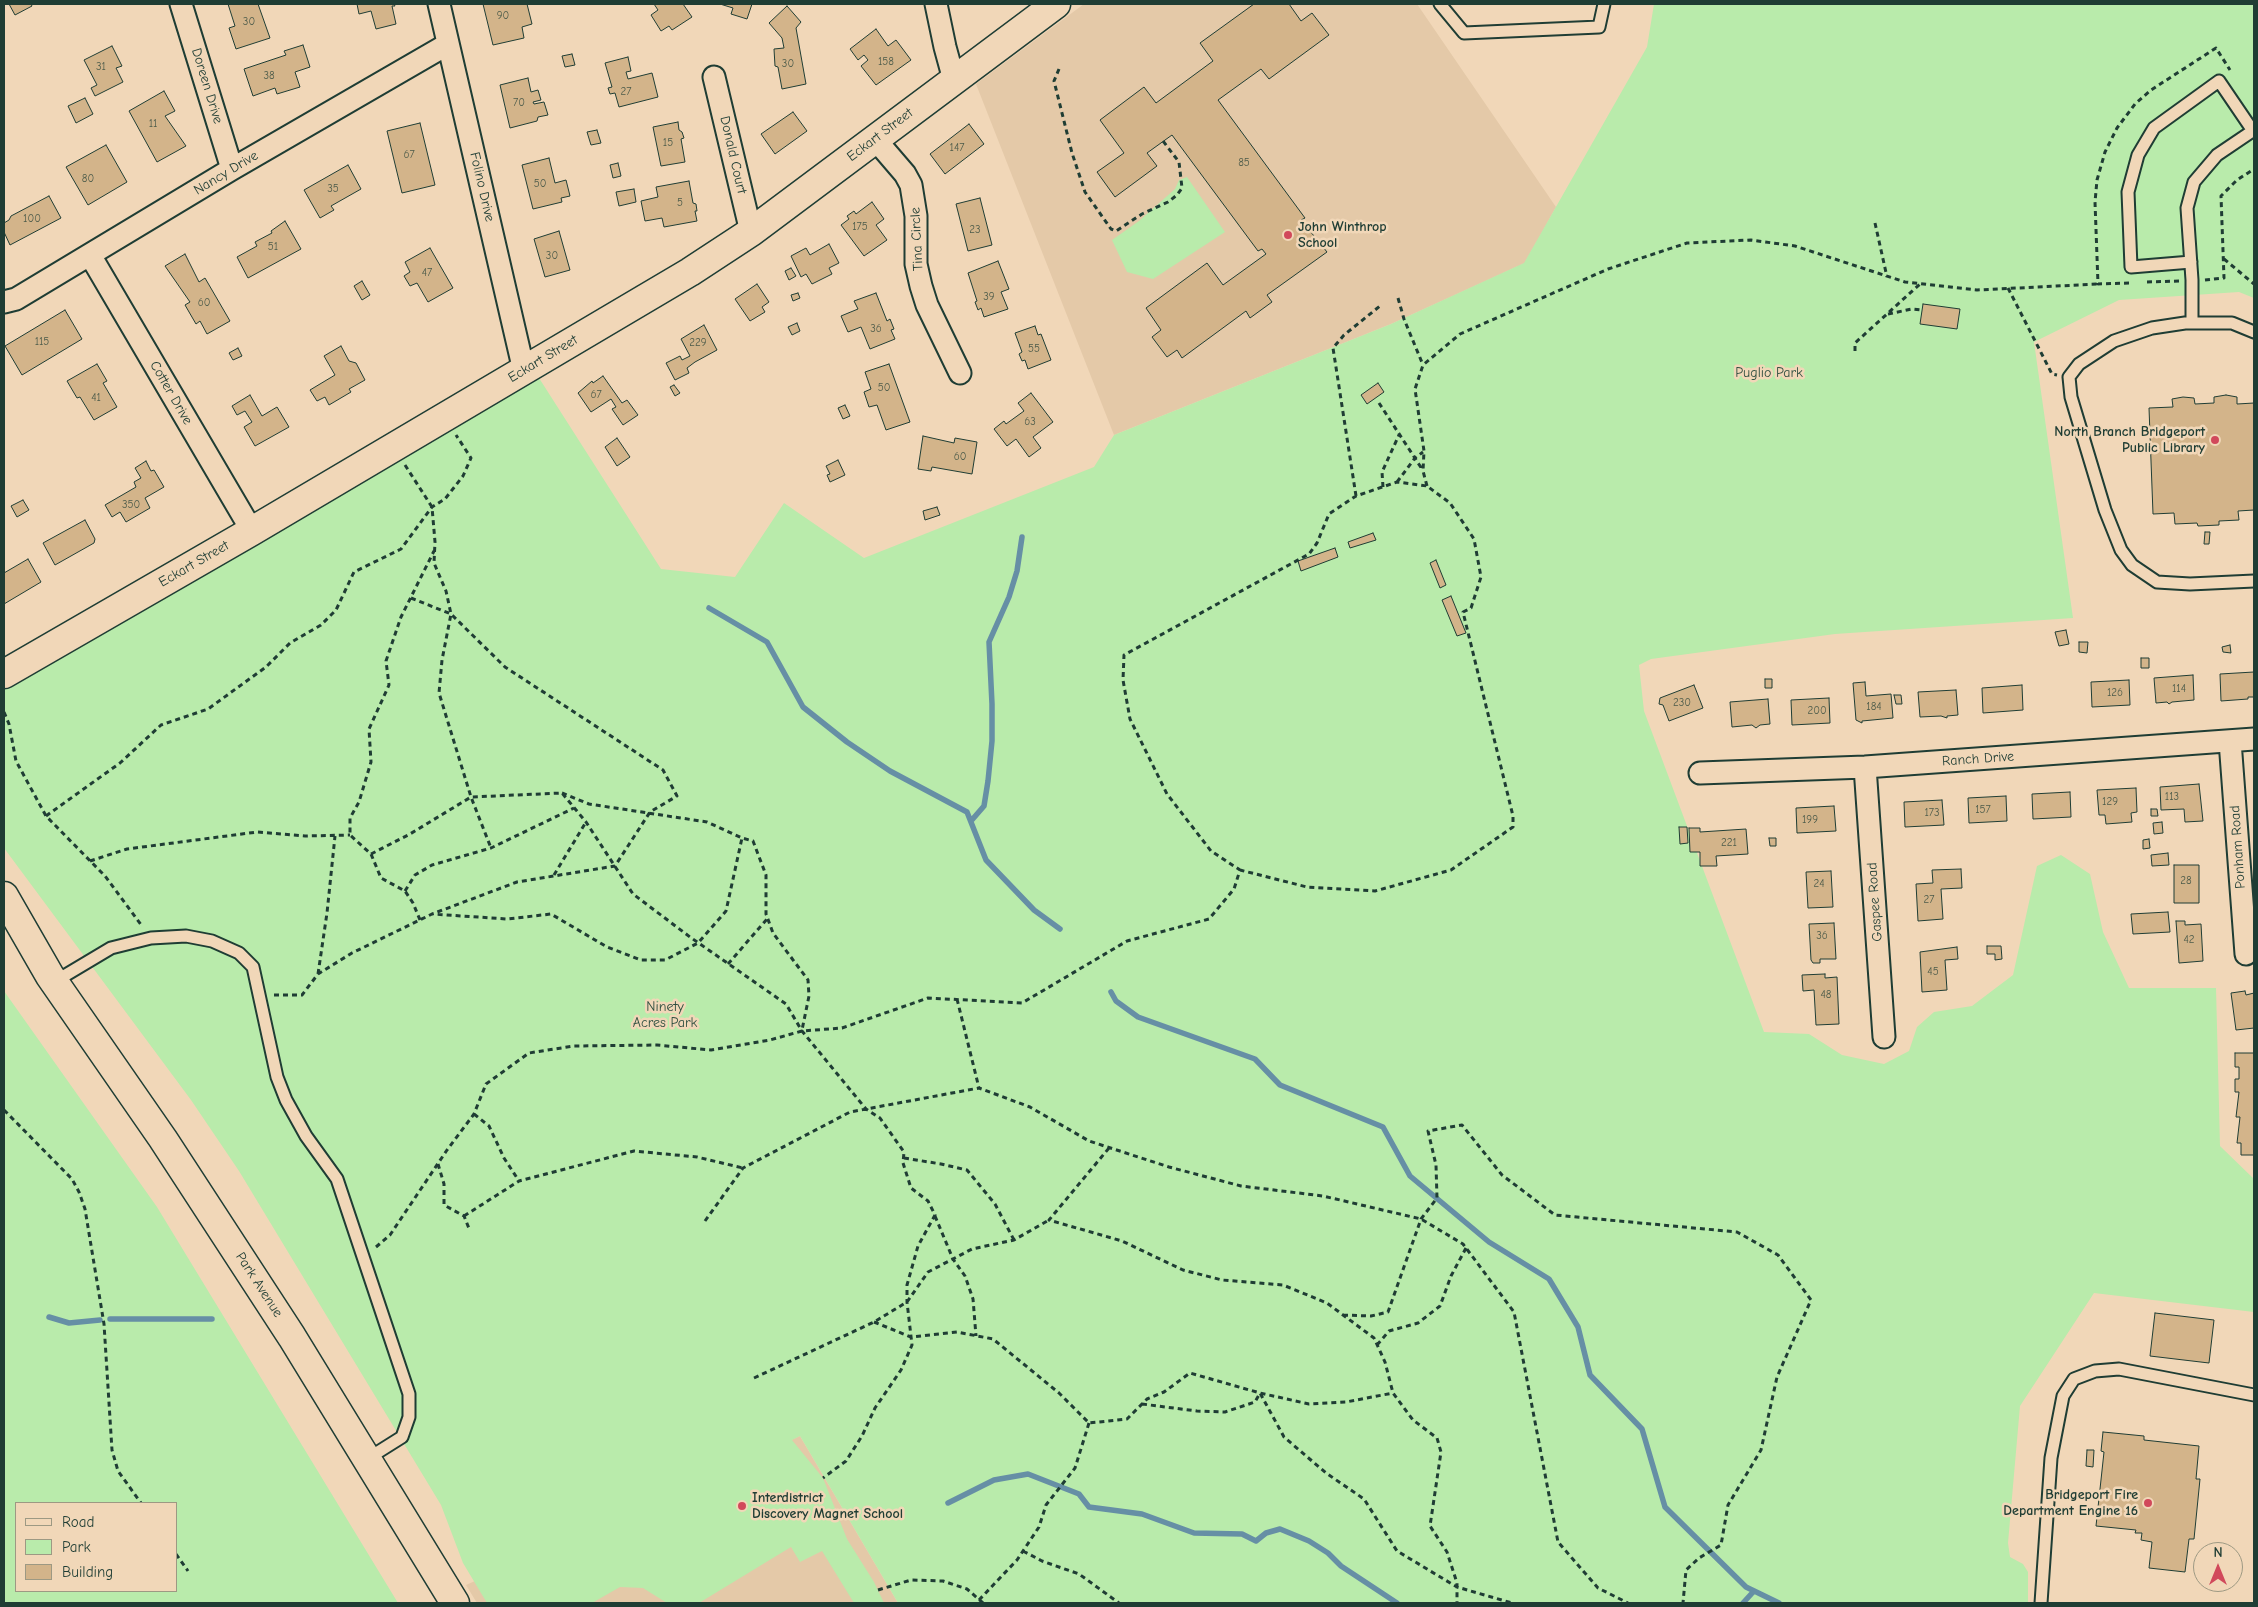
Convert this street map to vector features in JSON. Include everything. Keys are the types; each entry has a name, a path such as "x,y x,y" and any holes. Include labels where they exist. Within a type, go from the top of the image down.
{"street":[{"name":"Doreen Drive","path":"181,4 232,169"},
{"name":"Folino Drive","path":"439,4 524,371"},
{"path":"936,4 954,80"},
{"name":"Eckart Street","path":"4,674 252,531 690,272 751,232 1056,4"},
{"name":"Nancy Drive","path":"4,302 16,299 232,169 448,44"},
{"name":"Donald Court","path":"714,78 751,232"},
{"name":"Tina Circle","path":"876,139 905,174 911,186 916,216 916,264 927,305 960,373"},
{"name":"Cotter Drive","path":"90,255 252,531"},
{"name":"Ranch Drive","path":"1700,773 1865,766 2254,740"},
{"name":"Ponham Road","path":"2230,741 2246,954"},
{"name":"Gaspee Road","path":"1865,766 1884,1037"},
{"name":"Park Avenue","path":"4,896 52,979 163,1139 229,1240 455,1603"},
{"name":"Park Avenue","path":"4,924 52,979"}],"lane":[{"path":"1440,4 1464,32 1599,27 1604,4"},
{"path":"2191,262 2131,267 2128,192 2138,155 2154,128 2219,81 2254,130 2218,155 2194,182 2187,208 2191,262 2192,280 2192,323"},
{"path":"2254,332 2232,323 2192,323 2152,328 2114,341 2079,364 2070,377 2071,396 2105,510 2121,550 2132,565 2157,582 2190,584 2254,581"},
{"path":"52,979 111,948 151,938 186,936 212,940 239,953 253,967 277,1078 286,1100 306,1136 337,1179 409,1394 409,1417 402,1437 367,1459"},
{"path":"2041,1603 2052,1458 2063,1396 2074,1379 2095,1371 2119,1369 2254,1395"}],"path":[{"path":"2098,284 2095,202 2097,180 2105,152 2117,128 2135,104 2151,90 2216,48 2232,73"},
{"path":"1059,69 1054,81 1072,153 1085,192 1111,228 1116,231 1142,214 1168,202 1182,188 1179,162 1163,141"},
{"path":"2145,282 2224,278 2221,196 2237,180 2254,169"},
{"path":"1874,222 1887,277"},
{"path":"1423,471 1424,451 1415,389 1423,364 1460,334 1608,269 1688,243 1751,240 1795,246 1905,282 1977,290 2135,283"},
{"path":"2223,259 2254,284"},
{"path":"1855,351 1855,344 1921,284"},
{"path":"2008,288 2052,374 2070,377"},
{"path":"1398,298 1404,319 1423,364"},
{"path":"1356,496 1333,348 1344,335 1380,306"},
{"path":"1887,314 1912,309 1922,310"},
{"path":"1379,402 1423,471 1427,486"},
{"path":"46,816 120,763 161,725 208,709 266,667 290,643 320,625 336,610 354,572 401,550 432,507 445,499 463,476 471,458 445,417"},
{"path":"1383,487 1382,472 1400,434"},
{"path":"394,447 432,507 434,563 446,591 451,614 442,660 439,693 471,797 491,848"},
{"path":"1397,482 1415,458 1424,451"},
{"path":"1397,482 1427,486 1450,503 1474,538 1481,577 1471,608 1463,612 1513,816 1513,826 1451,870 1375,891 1307,888 1240,870 1211,851 1167,794 1130,719 1122,680 1124,655 1309,554 1329,514 1356,496 1397,482"},
{"path":"350,835 350,818 359,802 371,762 369,728 389,685 386,661 401,617 435,550"},
{"path":"258,995 302,994 318,974 352,953 432,914 517,882 615,866 650,812 677,796 664,770 504,667 451,614 411,598"},
{"path":"4,712 9,724 16,761 46,816 105,876 151,938"},
{"path":"371,854 410,834 471,797 562,793 589,804 707,822 753,841 766,875 766,914 773,933 808,980 809,996 802,1031"},
{"path":"562,793 586,822 633,894 698,943 786,1004 802,1031 866,1109 880,1118 904,1152 911,1188 928,1201 954,1259 965,1276 973,1299 976,1336"},
{"path":"405,891 415,875 432,864 491,848 574,808"},
{"path":"553,876 586,822"},
{"path":"90,861 126,849 257,832 305,836 350,835 371,854 381,878 405,891 413,903 420,920"},
{"path":"318,974 336,836"},
{"path":"432,914 507,920 551,914 608,947 641,960 665,960 698,943 726,911 742,838"},
{"path":"364,1257 390,1235 474,1114 486,1084 529,1053 574,1046 657,1045 711,1050 770,1040 802,1031 842,1028 928,998 1022,1003 1127,941 1209,918 1234,889 1240,870"},
{"path":"728,964 768,919"},
{"path":"957,999 979,1088"},
{"path":"705,1221 743,1168 850,1112 979,1088 1030,1107 1089,1141 1109,1148 1241,1186 1323,1196 1421,1219 1466,1248 1514,1312 1558,1542 1598,1588 1628,1603"},
{"path":"4,1110 72,1179 85,1209 104,1324 112,1450 118,1471 140,1502"},
{"path":"474,1114 489,1126 504,1158 519,1181"},
{"path":"1343,1315 1371,1316 1388,1312 1421,1219 1437,1198 1436,1165 1428,1130 1462,1125 1502,1175 1555,1215 1737,1232 1778,1255 1811,1300 1777,1377 1761,1450 1728,1505 1721,1545 1699,1558 1686,1570 1683,1603"},
{"path":"754,1378 874,1322 907,1302 928,1272 972,1249 1014,1240 1049,1220 1109,1148"},
{"path":"464,1216 519,1181 634,1151 697,1157 743,1168"},
{"path":"904,1158 967,1170 995,1204 1014,1240"},
{"path":"438,1164 444,1184 444,1205 464,1216 470,1231"},
{"path":"823,1478 846,1461 862,1436 875,1408 901,1370 912,1345 907,1302 908,1285 918,1246 935,1215"},
{"path":"1049,1220 1122,1241 1183,1270 1222,1280 1283,1285 1328,1303 1374,1338 1385,1362 1393,1393 1413,1420 1436,1438 1441,1452 1430,1526 1448,1552 1457,1587 1457,1603"},
{"path":"1377,1345 1389,1331 1418,1323 1440,1306 1466,1248"},
{"path":"874,1322 912,1337 957,1332 993,1339 1058,1393 1089,1423"},
{"path":"1089,1423 1127,1419 1147,1399 1164,1392 1190,1373 1260,1393 1309,1404 1346,1402 1393,1393"},
{"path":"1142,1404 1197,1411 1225,1412 1255,1402 1260,1393"},
{"path":"1260,1393 1284,1437 1326,1473 1364,1499 1397,1551 1457,1587 1512,1603"},
{"path":"979,1600 1023,1551 1039,1527 1046,1505 1075,1468 1089,1423"},
{"path":"1023,1551 1042,1561 1079,1574 1119,1603"},
{"path":"178,1557 188,1571"},
{"path":"878,1590 911,1580 943,1581 967,1589 983,1603"}],"shaded area":[{"name":"John Winthrop School","path":"1084,4 1417,4 1556,207 1525,263 1391,324 1114,435 976,84"},
{"name":"Interdistrict Discovery Magnet School","path":"800,1436 898,1603 477,1603 466,1585"}],"green space":[{"name":"Ninety Acres Park","path":"1654,4 2254,4 2254,298 2239,292 2119,300 2034,342 2073,618 1835,634 1651,659 1639,665 1644,711 1764,1032 1809,1034 1842,1055 1884,1064 1909,1051 1917,1027 1934,1012 1972,1006 2013,975 2037,866 2061,855 2090,874 2103,932 2129,988 2216,988 2220,1146 2254,1179 2254,1312 2094,1293 2020,1406 2008,1543 2010,1557 2023,1564 2028,1572 2028,1603 898,1603 800,1436 792,1440 823,1478 847,1539 874,1582 884,1603 854,1603 822,1551 800,1562 791,1547 699,1603 667,1603 643,1588 620,1587 592,1603 487,1603 463,1563 441,1505 239,1171 191,1100 4,848 4,689 539,378 661,569 735,577 784,503 864,558 1094,467 1114,435 1391,324 1524,263 1647,47"},
{"path":"1187,177 1225,232 1153,279 1127,272 1112,240 1139,221 1175,189 1179,180"},
{"path":"4,991 157,1207 398,1603 4,1603"}],"building":[{"path":"9,4 31,4 32,6 15,15"},
{"path":"228,4 258,4 270,38 236,49 229,28 235,26"},
{"path":"357,4 394,4 395,6 392,6 396,24 376,29 371,11 359,14"},
{"path":"483,4 527,4 532,24 522,27 524,38 493,45"},
{"path":"654,4 683,4 692,17 672,30 669,26 661,31 651,15 658,10"},
{"path":"720,4 752,4 747,19 731,14 733,8"},
{"path":"1254,4 1289,4 1301,21 1312,13 1329,35 1269,79 1261,69 1218,100 1305,218 1301,220 1327,252 1267,295 1272,302 1250,318 1246,311 1182,358 1177,350 1167,357 1152,337 1161,330 1146,308 1207,263 1223,285 1266,254 1262,249 1258,251 1172,135 1147,153 1157,166 1115,197 1097,172 1124,153 1100,120 1144,87 1156,103 1213,61 1200,43"},
{"path":"787,6 801,22 796,28 806,84 782,89 778,67 775,66 774,49 784,48 782,38 769,23"},
{"path":"876,29 888,46 896,40 911,60 876,85 861,66 868,60 864,55 858,60 850,49"},
{"path":"303,45 310,67 295,72 300,87 277,94 275,88 253,96 244,69 286,55 284,51"},
{"path":"112,46 122,66 116,68 123,82 95,96 91,88 97,85 84,60"},
{"path":"572,54 575,65 565,67 562,56"},
{"path":"628,57 631,71 626,72 628,79 652,73 658,97 619,107 615,93 610,94 608,88 612,87 605,63"},
{"path":"528,78 531,92 538,90 541,100 533,102 534,104 544,102 548,115 538,117 537,121 510,128 500,85"},
{"path":"164,91 175,111 165,116 186,146 157,162 129,111"},
{"path":"85,98 93,114 76,123 68,106"},
{"path":"793,112 807,131 775,154 761,134"},
{"path":"678,122 679,130 684,138 681,139 685,162 661,166 653,127"},
{"path":"420,123 435,185 402,193 387,131"},
{"path":"969,124 984,144 945,174 930,154"},
{"path":"597,130 601,143 591,145 587,132"},
{"path":"106,145 127,182 88,205 66,167"},
{"path":"549,158 555,183 566,180 570,196 561,198 562,202 533,209 522,165"},
{"path":"618,163 621,176 613,178 610,165"},
{"path":"348,165 361,189 331,206 334,210 320,218 304,190"},
{"path":"689,181 693,203 696,204 697,221 664,227 662,218 645,221 641,201 658,197 656,187"},
{"path":"634,189 636,202 619,206 616,192"},
{"path":"49,196 61,218 10,245 4,232 4,223 11,216"},
{"path":"980,198 992,245 968,251 956,204"},
{"path":"872,202 884,219 876,225 887,240 864,256 841,225 849,219 847,216 854,211 856,214"},
{"path":"285,221 301,249 248,278 237,257 257,246 255,242 272,233 271,231"},
{"path":"559,231 570,270 545,277 534,239"},
{"path":"829,244 839,263 829,268 832,274 812,284 806,274 801,277 791,256 806,248 810,255"},
{"path":"430,248 453,288 428,302 417,283 410,286 404,276 410,272 405,262"},
{"path":"185,254 199,282 205,278 230,321 207,334 200,321 196,324 185,305 190,302 165,266"},
{"path":"998,261 1009,289 1001,292 1008,309 984,317 981,308 978,310 975,302 977,301 968,273"},
{"path":"791,268 796,276 789,280 785,271"},
{"path":"362,281 370,295 362,300 354,286"},
{"path":"757,284 769,302 762,307 765,312 750,321 735,299"},
{"path":"798,293 800,298 793,301 791,295"},
{"path":"876,293 887,321 890,319 894,329 891,330 895,339 870,349 861,327 848,332 841,316 858,309 854,301"},
{"path":"1923,304 1960,309 1957,329 1920,324"},
{"path":"65,310 82,339 22,375 5,346"},
{"path":"797,323 800,331 792,335 788,327"},
{"path":"704,325 717,350 695,362 687,368 689,373 675,380 666,363 680,356 682,360 690,356 681,339"},
{"path":"1035,326 1038,335 1041,334 1051,360 1028,369 1025,360 1022,361 1019,354 1022,352 1015,333"},
{"path":"341,346 349,361 356,363 365,380 349,389 351,392 329,405 325,397 317,401 310,390 335,375 324,356"},
{"path":"238,348 242,356 233,360 229,353"},
{"path":"97,364 107,381 103,383 117,407 94,420 80,397 77,398 67,381"},
{"path":"889,364 910,422 886,430 877,405 869,407 864,392 871,389 865,372"},
{"path":"603,376 622,403 627,400 638,415 623,425 612,409 616,407 611,399 591,412 578,393 592,381 593,383"},
{"path":"1378,383 1384,392 1367,404 1361,395"},
{"path":"674,385 680,393 675,396 670,387"},
{"path":"1031,393 1053,422 1033,437 1041,448 1029,457 1016,439 1007,446 994,429 1004,421 1006,424 1024,411 1018,403"},
{"path":"250,395 262,416 277,407 289,427 255,446 244,427 252,422 245,411 237,415 232,406"},
{"path":"2226,395 2237,397 2237,404 2254,403 2254,510 2238,511 2239,520 2219,521 2219,525 2198,526 2197,523 2175,524 2174,513 2153,514 2149,408 2173,407 2172,399 2183,397 2194,398 2195,404 2214,403 2214,397"},
{"path":"845,405 850,416 843,419 838,408"},
{"path":"923,436 954,443 955,438 977,442 972,474 932,467 931,471 918,469"},
{"path":"617,438 630,457 617,466 605,447"},
{"path":"838,460 845,475 830,482 827,475 830,474 826,466"},
{"path":"146,461 151,471 154,470 164,487 145,498 150,508 126,522 120,512 112,517 105,505 136,487 134,482 141,478 135,468"},
{"path":"23,500 29,510 17,517 11,506"},
{"path":"937,507 940,515 925,520 923,511"},
{"path":"85,520 95,539 94,543 55,565 43,543"},
{"path":"2205,532 2210,532 2209,544 2204,544"},
{"path":"1373,533 1376,540 1350,548 1348,542"},
{"path":"1335,548 1338,557 1301,571 1298,561"},
{"path":"28,559 41,582 4,604 4,573"},
{"path":"1436,560 1446,585 1440,588 1430,563"},
{"path":"1451,596 1466,633 1457,636 1442,600"},
{"path":"2066,630 2069,644 2059,646 2055,632"},
{"path":"2079,642 2088,642 2087,653 2079,652"},
{"path":"2230,645 2231,653 2223,652 2222,647"},
{"path":"2141,658 2149,658 2149,668 2141,668"},
{"path":"2254,672 2254,697 2221,701 2220,674"},
{"path":"2193,675 2194,700 2172,702 2169,704 2167,702 2156,703 2154,678"},
{"path":"1765,679 1772,679 1772,688 1765,688"},
{"path":"2129,680 2130,705 2092,707 2091,682"},
{"path":"1865,682 1866,696 1891,694 1893,718 1862,721 1862,723 1856,720 1853,683"},
{"path":"1694,685 1703,708 1669,721 1663,705 1659,704 1660,698"},
{"path":"2022,685 2023,710 1983,713 1982,688"},
{"path":"1956,690 1958,715 1947,716 1947,718 1941,716 1920,717 1918,692"},
{"path":"1894,695 1901,695 1902,704 1896,704"},
{"path":"1829,698 1830,723 1792,725 1791,700"},
{"path":"1768,699 1770,724 1760,725 1756,728 1752,725 1732,727 1730,702"},
{"path":"2199,784 2203,821 2185,822 2184,809 2161,810 2160,787"},
{"path":"2136,788 2137,812 2131,813 2132,822 2106,824 2105,815 2099,815 2097,790"},
{"path":"2070,792 2071,817 2033,819 2032,794"},
{"path":"2006,796 2007,821 1969,823 1968,798"},
{"path":"1942,800 1944,825 1905,827 1904,802"},
{"path":"1834,806 1836,831 1797,833 1796,808"},
{"path":"2151,809 2157,809 2158,816 2151,816"},
{"path":"2162,822 2163,833 2154,834 2153,823"},
{"path":"1679,827 1687,827 1688,843 1680,844"},
{"path":"1689,828 1700,828 1700,832 1746,829 1748,854 1716,856 1717,866 1700,866 1700,852 1690,852"},
{"path":"1769,838 1776,838 1776,846 1770,846"},
{"path":"2149,839 2150,848 2143,849 2143,840"},
{"path":"2168,853 2169,865 2152,866 2151,855"},
{"path":"2174,865 2199,865 2199,903 2174,903"},
{"path":"1961,869 1962,888 1941,889 1943,919 1918,921 1916,884 1933,883 1932,870"},
{"path":"1831,871 1833,907 1808,908 1806,872"},
{"path":"2168,912 2170,932 2133,934 2131,914"},
{"path":"2176,921 2185,921 2185,925 2201,924 2203,961 2179,963"},
{"path":"1834,923 1836,959 1820,959 1820,963 1813,963 1811,960 1809,924"},
{"path":"1987,946 2001,946 2002,959 1995,960 1995,954 1987,954"},
{"path":"1957,947 1958,959 1945,960 1947,990 1922,992 1920,952"},
{"path":"1825,974 1825,978 1837,977 1839,1024 1816,1025 1814,990 1803,991 1802,975"},
{"path":"2245,991 2246,995 2254,993 2254,1028 2236,1030 2231,993"},
{"path":"2235,1053 2254,1053 2254,1155 2241,1155 2241,1143 2237,1143 2240,1117 2236,1117 2239,1092 2235,1092 2235,1079 2239,1079 2239,1067 2235,1067"},
{"path":"2155,1313 2214,1320 2209,1363 2150,1356"},
{"name":"Bridgeport Fire Department Engine 16","path":"2103,1432 2144,1436 2144,1440 2199,1446 2196,1479 2200,1479 2194,1539 2189,1539 2185,1572 2149,1568 2152,1542 2141,1540 2142,1533 2135,1533 2136,1530 2096,1526 2104,1452 2101,1451"},
{"path":"2087,1450 2094,1450 2093,1467 2086,1466"}],"waterway":[{"path":"971,821 984,806 988,781 992,741 989,642 1009,597 1017,571 1022,537"},
{"path":"709,608 767,642 803,707 847,742 890,771 967,812 986,860 1034,910 1060,929"},
{"path":"1111,992 1116,1001 1138,1017 1255,1059 1280,1085 1383,1127 1410,1176 1489,1242 1549,1279 1578,1327 1590,1375 1642,1429 1665,1507 1746,1587 1779,1603"},
{"path":"49,1317 69,1323 100,1320"},
{"path":"110,1319 212,1319"},
{"path":"948,1503 994,1480 1028,1474 1079,1494 1089,1507 1142,1514 1194,1533 1242,1534 1256,1541 1266,1533 1280,1529 1309,1541 1328,1553 1341,1566 1397,1603"},
{"path":"1743,1603 1754,1591"}],"place":[{"name":"John Winthrop School","path":"1288,235"},
{"name":"North Branch Bridgeport Public Library","path":"2215,440"},
{"name":"Bridgeport Fire Department Engine 16","path":"2148,1503"},
{"name":"Interdistrict Discovery Magnet School","path":"742,1506"}],"park label":[{"name":"Puglio Park","path":"1769,373"}]}
